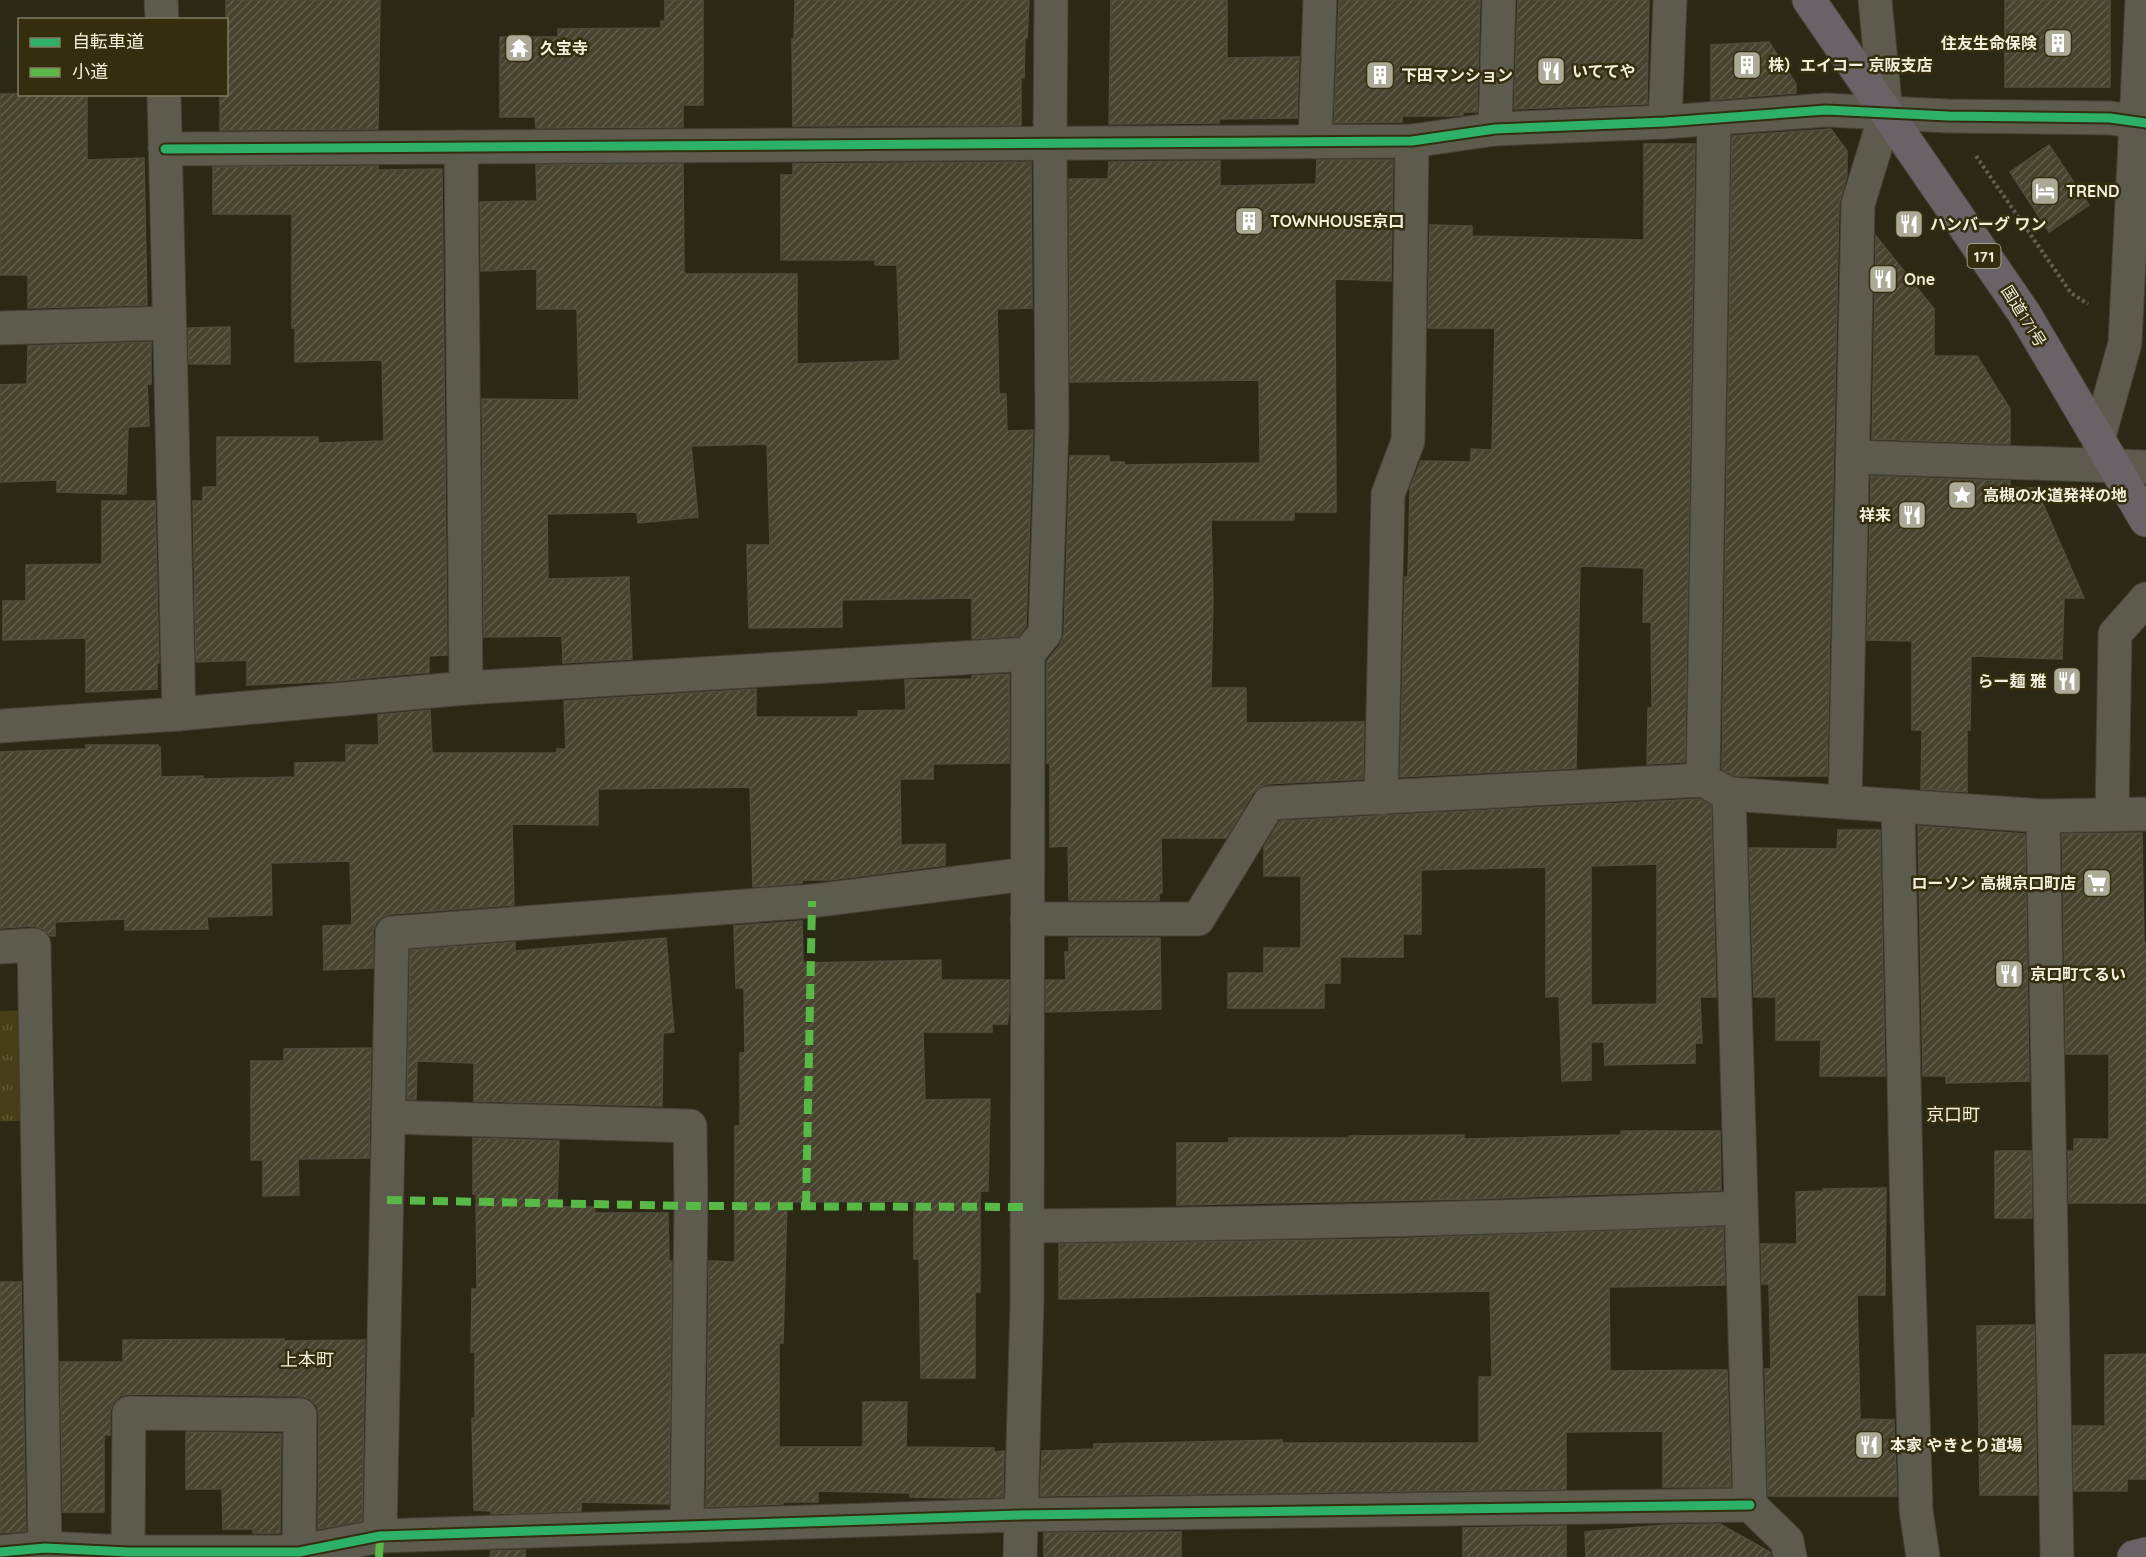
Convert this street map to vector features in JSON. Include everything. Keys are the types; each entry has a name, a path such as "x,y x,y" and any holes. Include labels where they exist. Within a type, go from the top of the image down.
{"highway":[{"name":"国道171号","path":"1809,0 2024,313 2120,458 2146,520"},
{"path":"2134,1557 2146,1554"}],"street":[{"path":"161,0 162,18"},
{"path":"1020,1557 1027,1302 1028,654 1045,633 1052,426 1050,144 1052,0"},
{"path":"1315,142 1320,0"},
{"path":"1495,129 1499,0"},
{"path":"1665,122 1670,0"},
{"path":"1845,802 1858,204 1886,113 1875,0"},
{"path":"1854,458 2120,458 2141,122 2142,0"},
{"path":"164,96 179,714"},
{"path":"165,149 1412,141 1495,129 1665,122 1826,110 1948,116 2110,118 2141,122"},
{"path":"1714,118 1716,787 1740,1208 1750,1505 1787,1541 1790,1557"},
{"path":"1381,798 1388,494 1408,441 1412,141"},
{"path":"461,147 465,688"},
{"path":"0,328 169,323"},
{"path":"2112,814 2115,634 2146,600"},
{"path":"0,726 179,714 465,688 1028,654"},
{"path":"1027,919 1198,919 1269,803 1716,787 1845,802 2043,816 2146,814"},
{"path":"1898,806 1916,1510 1923,1557"},
{"path":"2043,816 2057,1557"},
{"path":"380,1536 392,933 812,901 1027,874"},
{"path":"0,947 34,945 45,1548"},
{"path":"388,1117 690,1126 687,1526"},
{"path":"1027,1226 1235,1225 1740,1208"},
{"path":"128,1552 129,1413 300,1415 299,1552"},
{"path":"0,1552 45,1548 128,1552 299,1552 380,1536 1020,1515 1750,1505"}],"path":[{"path":"1948,116 2071,293 2091,305"}],"green space":[{"path":"25,1010 28,1121 0,1121 0,1011"}],"building":[{"path":"226,0 380,0 378,129 220,130 220,96 228,96 228,18 226,18"},
{"path":"665,0 703,0 703,105 683,105 683,127 536,128 535,117 500,117 500,37 558,37 558,29 661,28 661,21 665,21"},
{"path":"795,0 1029,0 1024,78 1021,77 1021,125 793,126 792,39 794,39"},
{"path":"1111,0 1227,0 1227,58 1299,57 1297,118 1219,119 1219,123 1109,124"},
{"path":"1339,0 1480,0 1477,112 1463,112 1463,115 1451,116 1402,116 1402,122 1334,123"},
{"path":"1518,0 1649,0 1647,104 1514,109"},
{"name":"住友生命保険","path":"2005,0 2110,0 2110,87 2005,87"},
{"name":"株）エイコー 京阪支店","path":"1769,42 1796,84 1796,93 1711,100 1711,45"},
{"path":"0,94 87,96 87,160 144,158 147,305 28,308 28,275 0,275"},
{"path":"1831,129 1847,151 1847,175 1839,204 1827,776 1734,776 1722,769 1732,136"},
{"path":"1644,144 1695,144 1685,762 1647,764 1648,708 1652,708 1651,622 1643,622 1644,568 1580,566 1576,768 1400,777 1405,577 1408,577 1410,488 1421,461 1471,462 1471,449 1492,450 1495,328 1428,328 1430,225 1472,226 1472,236 1644,240"},
{"path":"2049,145 2089,205 2049,232 2010,172"},
{"path":"1317,160 1393,160 1391,281 1335,279 1336,512 1294,512 1294,520 1211,520 1213,600 1211,688 1246,688 1246,723 1364,722 1363,779 1267,784 1253,793 1226,838 1161,838 1162,893 1159,893 1159,900 1069,900 1068,846 1050,847 1047,661 1060,645 1064,634 1070,456 1109,456 1109,462 1124,462 1124,465 1260,463 1259,380 1070,382 1069,179 1108,179 1109,162 1220,161 1220,186 1316,184"},
{"path":"1031,162 1032,308 997,309 999,394 1006,394 1007,431 1033,430 1026,626 1019,636 972,639 972,598 842,600 842,627 749,628 747,545 770,545 767,444 691,446 698,517 638,523 637,512 547,514 548,579 629,577 632,659 563,663 562,636 484,637 482,399 579,400 577,309 537,309 537,269 481,271 480,202 537,201 536,165 683,164 684,272 686,274 797,274 797,364 890,361 900,360 897,265 875,265 875,260 781,260 781,175 793,175 793,164"},
{"path":"378,166 378,170 442,169 447,655 429,656 429,672 336,681 247,685 247,660 196,662 193,501 203,501 203,487 217,487 217,437 318,437 318,443 384,441 382,360 295,362 295,328 292,328 292,214 213,214 213,167"},
{"path":"1876,236 1934,309 1934,356 1977,356 2010,409 2010,444 1872,439"},
{"path":"230,327 230,364 189,364 188,328"},
{"path":"151,342 151,384 147,384 149,426 128,427 126,494 57,492 57,480 0,482 0,385 27,384 28,346"},
{"path":"1871,476 2010,481 2010,488 2036,488 2084,598 2064,598 2062,659 1971,656 1970,730 1967,730 1967,792 1921,789 1922,730 1912,730 1912,641 1867,640"},
{"path":"102,501 155,501 159,663 157,663 157,689 86,692 86,638 3,640 3,601 26,601 26,565 102,564"},
{"path":"1009,674 1009,763 933,764 933,779 900,779 901,845 945,844 945,865 830,880 802,880 802,883 753,887 750,787 598,789 598,825 512,824 514,905 391,914 382,917 376,923 373,932 373,968 324,970 323,926 352,925 350,861 271,863 272,915 207,917 208,929 125,930 125,919 55,922 55,936 50,936 43,929 33,926 0,928 0,752 86,749 86,745 158,745 160,747 161,777 203,776 203,779 295,777 295,763 346,762 346,745 379,745 378,715 430,710 432,753 557,753 557,749 566,749 564,701 756,689 756,717 858,717 858,711 906,710 905,680 972,679 972,676"},
{"path":"1699,799 1711,805 1716,997 1700,997 1702,1043 1695,1043 1695,1063 1605,1065 1604,1042 1591,1042 1591,1080 1562,1081 1559,996 1546,997 1546,867 1421,870 1421,934 1403,934 1403,957 1340,957 1340,983 1324,983 1324,1008 1228,1008 1228,973 1264,973 1264,948 1301,948 1301,876 1264,876 1264,847 1280,821","holes":["1657,864 1657,1004 1591,1005 1591,866"]},
{"path":"1918,826 2025,834 2029,1081 1946,1083 1946,1076 1923,1076"},
{"path":"1838,830 1880,830 1885,1076 1820,1076 1821,1040 1776,1040 1776,997 1754,997 1749,848 1837,849"},
{"path":"2142,833 2144,942 2146,942 2146,1203 2069,1203 2068,1151 2074,1151 2074,1139 2109,1139 2109,1054 2066,1054 2062,834"},
{"path":"802,921 803,963 941,960 941,980 1009,980 1009,1013 1007,1024 992,1024 992,1032 923,1032 925,1100 990,1099 988,1191 980,1191 980,1292 975,1292 975,1378 921,1378 919,1259 914,1259 914,1201 787,1202 783,1343 779,1343 779,1447 863,1447 863,1402 907,1402 906,1447 994,1448 994,1452 1004,1451 1003,1497 910,1497 910,1493 818,1491 818,1502 706,1507 709,1261 735,1262 735,1126 740,1126 740,1053 745,1053 744,988 736,988 734,926"},
{"path":"666,938 674,1032 663,1033 662,1106 474,1101 474,1063 417,1061 416,1099 407,1099 410,950 515,942 515,951"},
{"path":"1069,938 1160,938 1161,1009 1046,1012 1046,980 1066,980 1065,952 1069,952"},
{"path":"371,1048 369,1158 298,1159 299,1195 263,1196 263,1160 251,1160 251,1061 284,1061 284,1049"},
{"path":"1621,1131 1720,1131 1721,1190 1472,1199 1177,1205 1177,1143 1229,1143 1229,1138 1464,1135 1464,1139 1621,1135"},
{"path":"473,1138 559,1141 557,1207 594,1207 595,1213 668,1213 669,1261 672,1261 669,1504 581,1502 581,1511 491,1514 491,1511 474,1510 472,1418 475,1418 475,1352 471,1352 472,1289 477,1289"},
{"path":"1995,1151 2031,1151 2032,1218 1995,1218"},
{"path":"1886,1188 1885,1295 1857,1295 1860,1419 1894,1420 1897,1496 1768,1496 1765,1369 1771,1369 1769,1284 1762,1284 1761,1244 1797,1244 1796,1192"},
{"path":"1723,1227 1725,1285 1609,1287 1610,1371 1727,1370 1731,1487 1663,1487 1663,1431 1566,1432 1566,1489 1040,1496 1042,1451 1094,1449 1094,1444 1282,1440 1282,1443 1479,1443 1479,1377 1492,1377 1490,1291 1059,1299 1059,1244 1384,1239"},
{"path":"0,1282 21,1282 26,1531 0,1533"},
{"path":"2034,1325 2037,1495 1980,1495 1977,1326"},
{"path":"284,1339 284,1341 365,1340 362,1521 318,1529 319,1415 317,1406 310,1399 300,1396 129,1394 120,1396 113,1403 110,1412 110,1435 104,1435 104,1512 63,1512 60,1362 123,1362 123,1340"},
{"path":"2146,1354 2146,1479 2127,1479 2127,1491 2074,1491 2073,1426 2105,1426 2105,1355"},
{"path":"186,1432 281,1434 280,1533 253,1533 253,1529 223,1529 222,1489 186,1489"},
{"path":"1720,1524 1770,1552 1771,1557 1586,1557 1585,1532 1664,1525"},
{"path":"1566,1526 1566,1557 1463,1557 1463,1528"},
{"path":"1181,1532 1181,1557 1044,1557 1044,1533"},
{"path":"525,1550 525,1557 490,1557 491,1551"}],"marked path":[{"path":"806,1206 812,901"},
{"path":"387,1200 691,1206 1027,1207"},
{"path":"379,1557 380,1536"}],"cycle path":[{"path":"165,149 1412,141 1495,129 1665,122 1826,110 1948,116 2110,118 2146,123"},
{"path":"0,1552 45,1548 128,1552 299,1552 380,1536 1020,1515 1750,1505"}],"place":[{"name":"住友生命保険","path":"2058,43"},
{"name":"久宝寺","path":"519,48"},
{"name":"株）エイコー 京阪支店","path":"1747,65"},
{"name":"いててや","path":"1551,71"},
{"name":"下田マンション","path":"1380,75"},
{"name":"TREND","path":"2045,191"},
{"name":"TOWNHOUSE京口","path":"1249,221"},
{"name":"ハンバーグ ワン","path":"1909,224"},
{"name":"One","path":"1883,279"},
{"name":"高槻の水道発祥の地","path":"1962,495"},
{"name":"祥来","path":"1912,515"},
{"name":"らー麺 雅","path":"2067,681"},
{"name":"ローソン 高槻京口町店","path":"2097,883"},
{"name":"京口町てるい","path":"2009,974"},
{"name":"本家 やきとり道場","path":"1869,1445"}],"district":[{"name":"京口町","path":"1953,1114"},
{"name":"上本町","path":"307,1359"}]}
